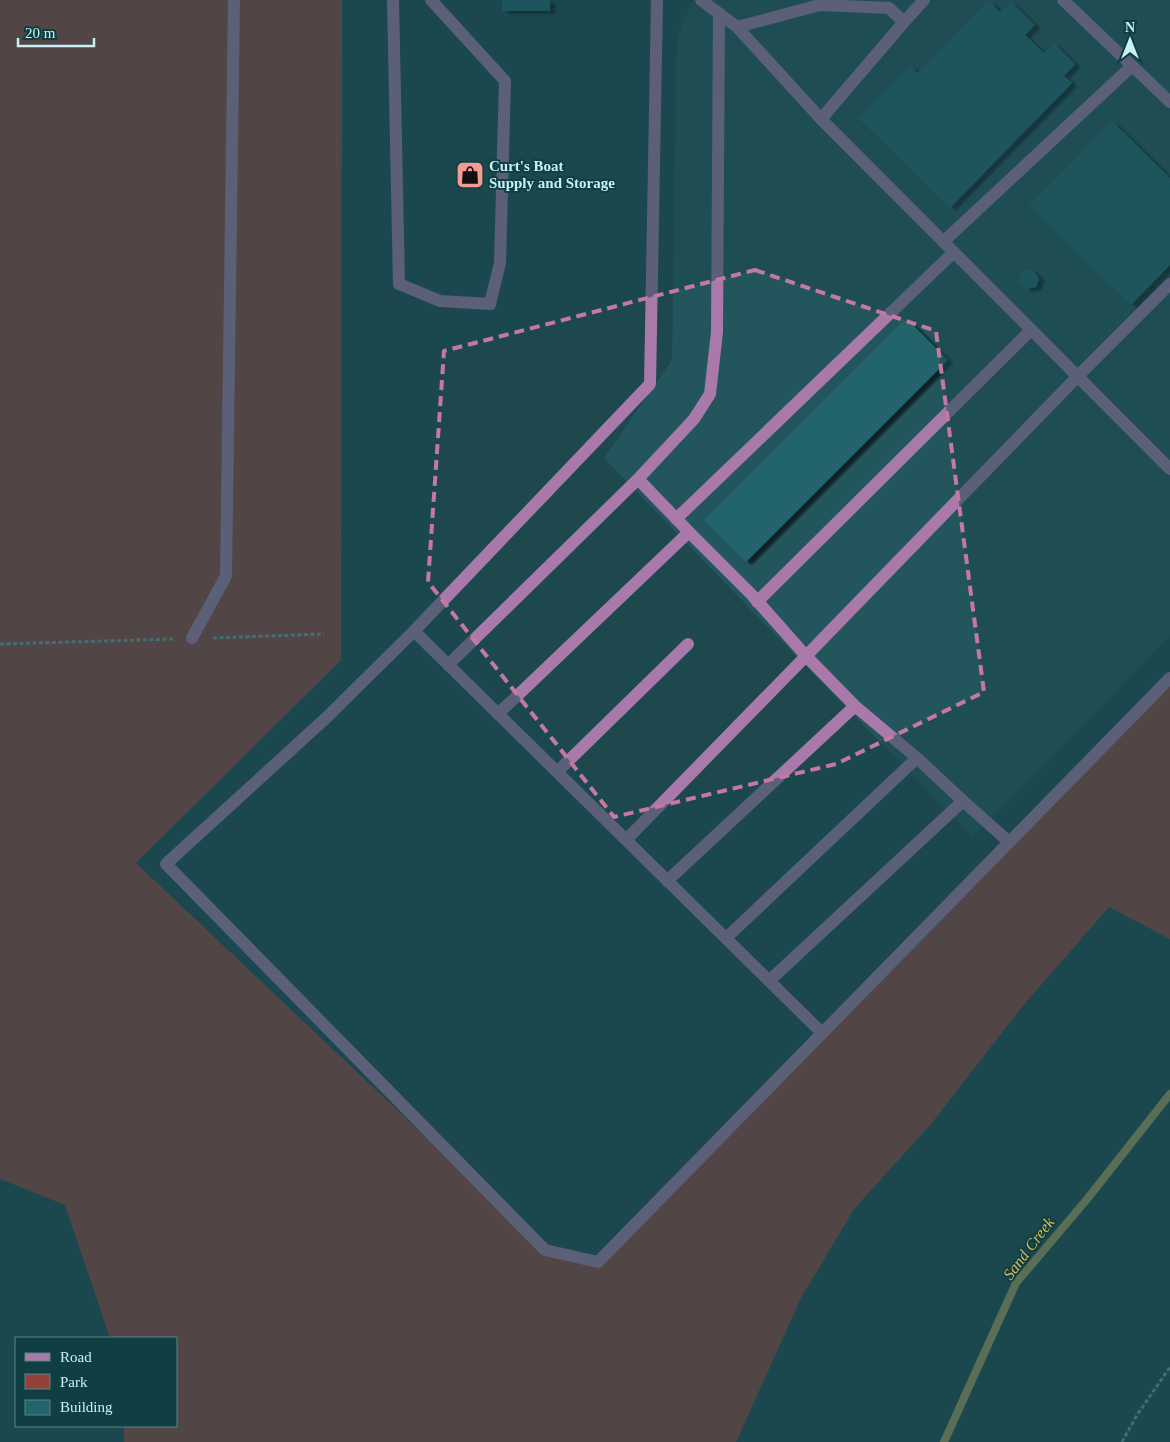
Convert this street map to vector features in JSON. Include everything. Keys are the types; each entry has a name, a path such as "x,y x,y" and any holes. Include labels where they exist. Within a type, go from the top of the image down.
{"lane":[{"path":"192,638 226,576 234,0"},
{"path":"392,0 399,284 440,301 490,304 500,263 505,82 431,0"},
{"path":"657,0 650,384 414,631 326,718 166,864 545,1250 598,1262 1170,678"},
{"path":"701,0 737,27 821,119 1170,469"},
{"path":"821,119 924,0"},
{"path":"1063,0 1170,102"},
{"path":"737,27 820,5 889,8 904,22"},
{"path":"448,665 638,479 694,419 710,394 717,332 719,13"},
{"path":"943,242 1132,66"},
{"path":"676,519 954,252"},
{"path":"626,840 1170,284"},
{"path":"758,602 1031,330"},
{"path":"638,479 758,602 854,706 917,758 1009,842"},
{"path":"498,714 689,532"},
{"path":"414,631 822,1033"},
{"path":"557,772 688,644"},
{"path":"667,881 854,706"},
{"path":"726,938 917,758"},
{"path":"769,980 963,801"}],"path":[{"path":"0,644 324,634"},
{"path":"1122,1442 1136,1415 1170,1367"}],"highlighted area":[{"path":"755,270 936,331 984,692 836,764 614,817 428,582 444,351"}],"shaded area":[{"path":"693,0 1170,0 1170,636 973,837 604,458 672,360 677,38"}],"green space":[{"path":"0,0 342,0 341,660 136,863 545,1250 598,1261 1170,678 1170,939 1109,907 1021,1008 931,1124 854,1209 801,1298 736,1442 124,1442 124,1427 178,1427 178,1337 110,1337 65,1205 0,1179"}],"building":[{"path":"502,0 550,0 550,11 502,11"},
{"path":"989,1 1000,12 1011,2 1035,25 1025,35 1044,53 1054,43 1075,64 1064,76 1072,83 950,208 858,118 910,65 918,73"},
{"path":"1112,121 1170,178 1170,265 1131,305 1029,206"},
{"path":"1032,269 1039,278 1036,287 1026,289 1019,282 1021,272"},
{"path":"906,318 948,360 746,562 704,520"}],"waterway":[{"name":"Sand Creek","path":"944,1442 1016,1283 1088,1198 1170,1094"}],"place":[{"name":"Curt's Boat Supply and Storage","path":"470,175"}]}
